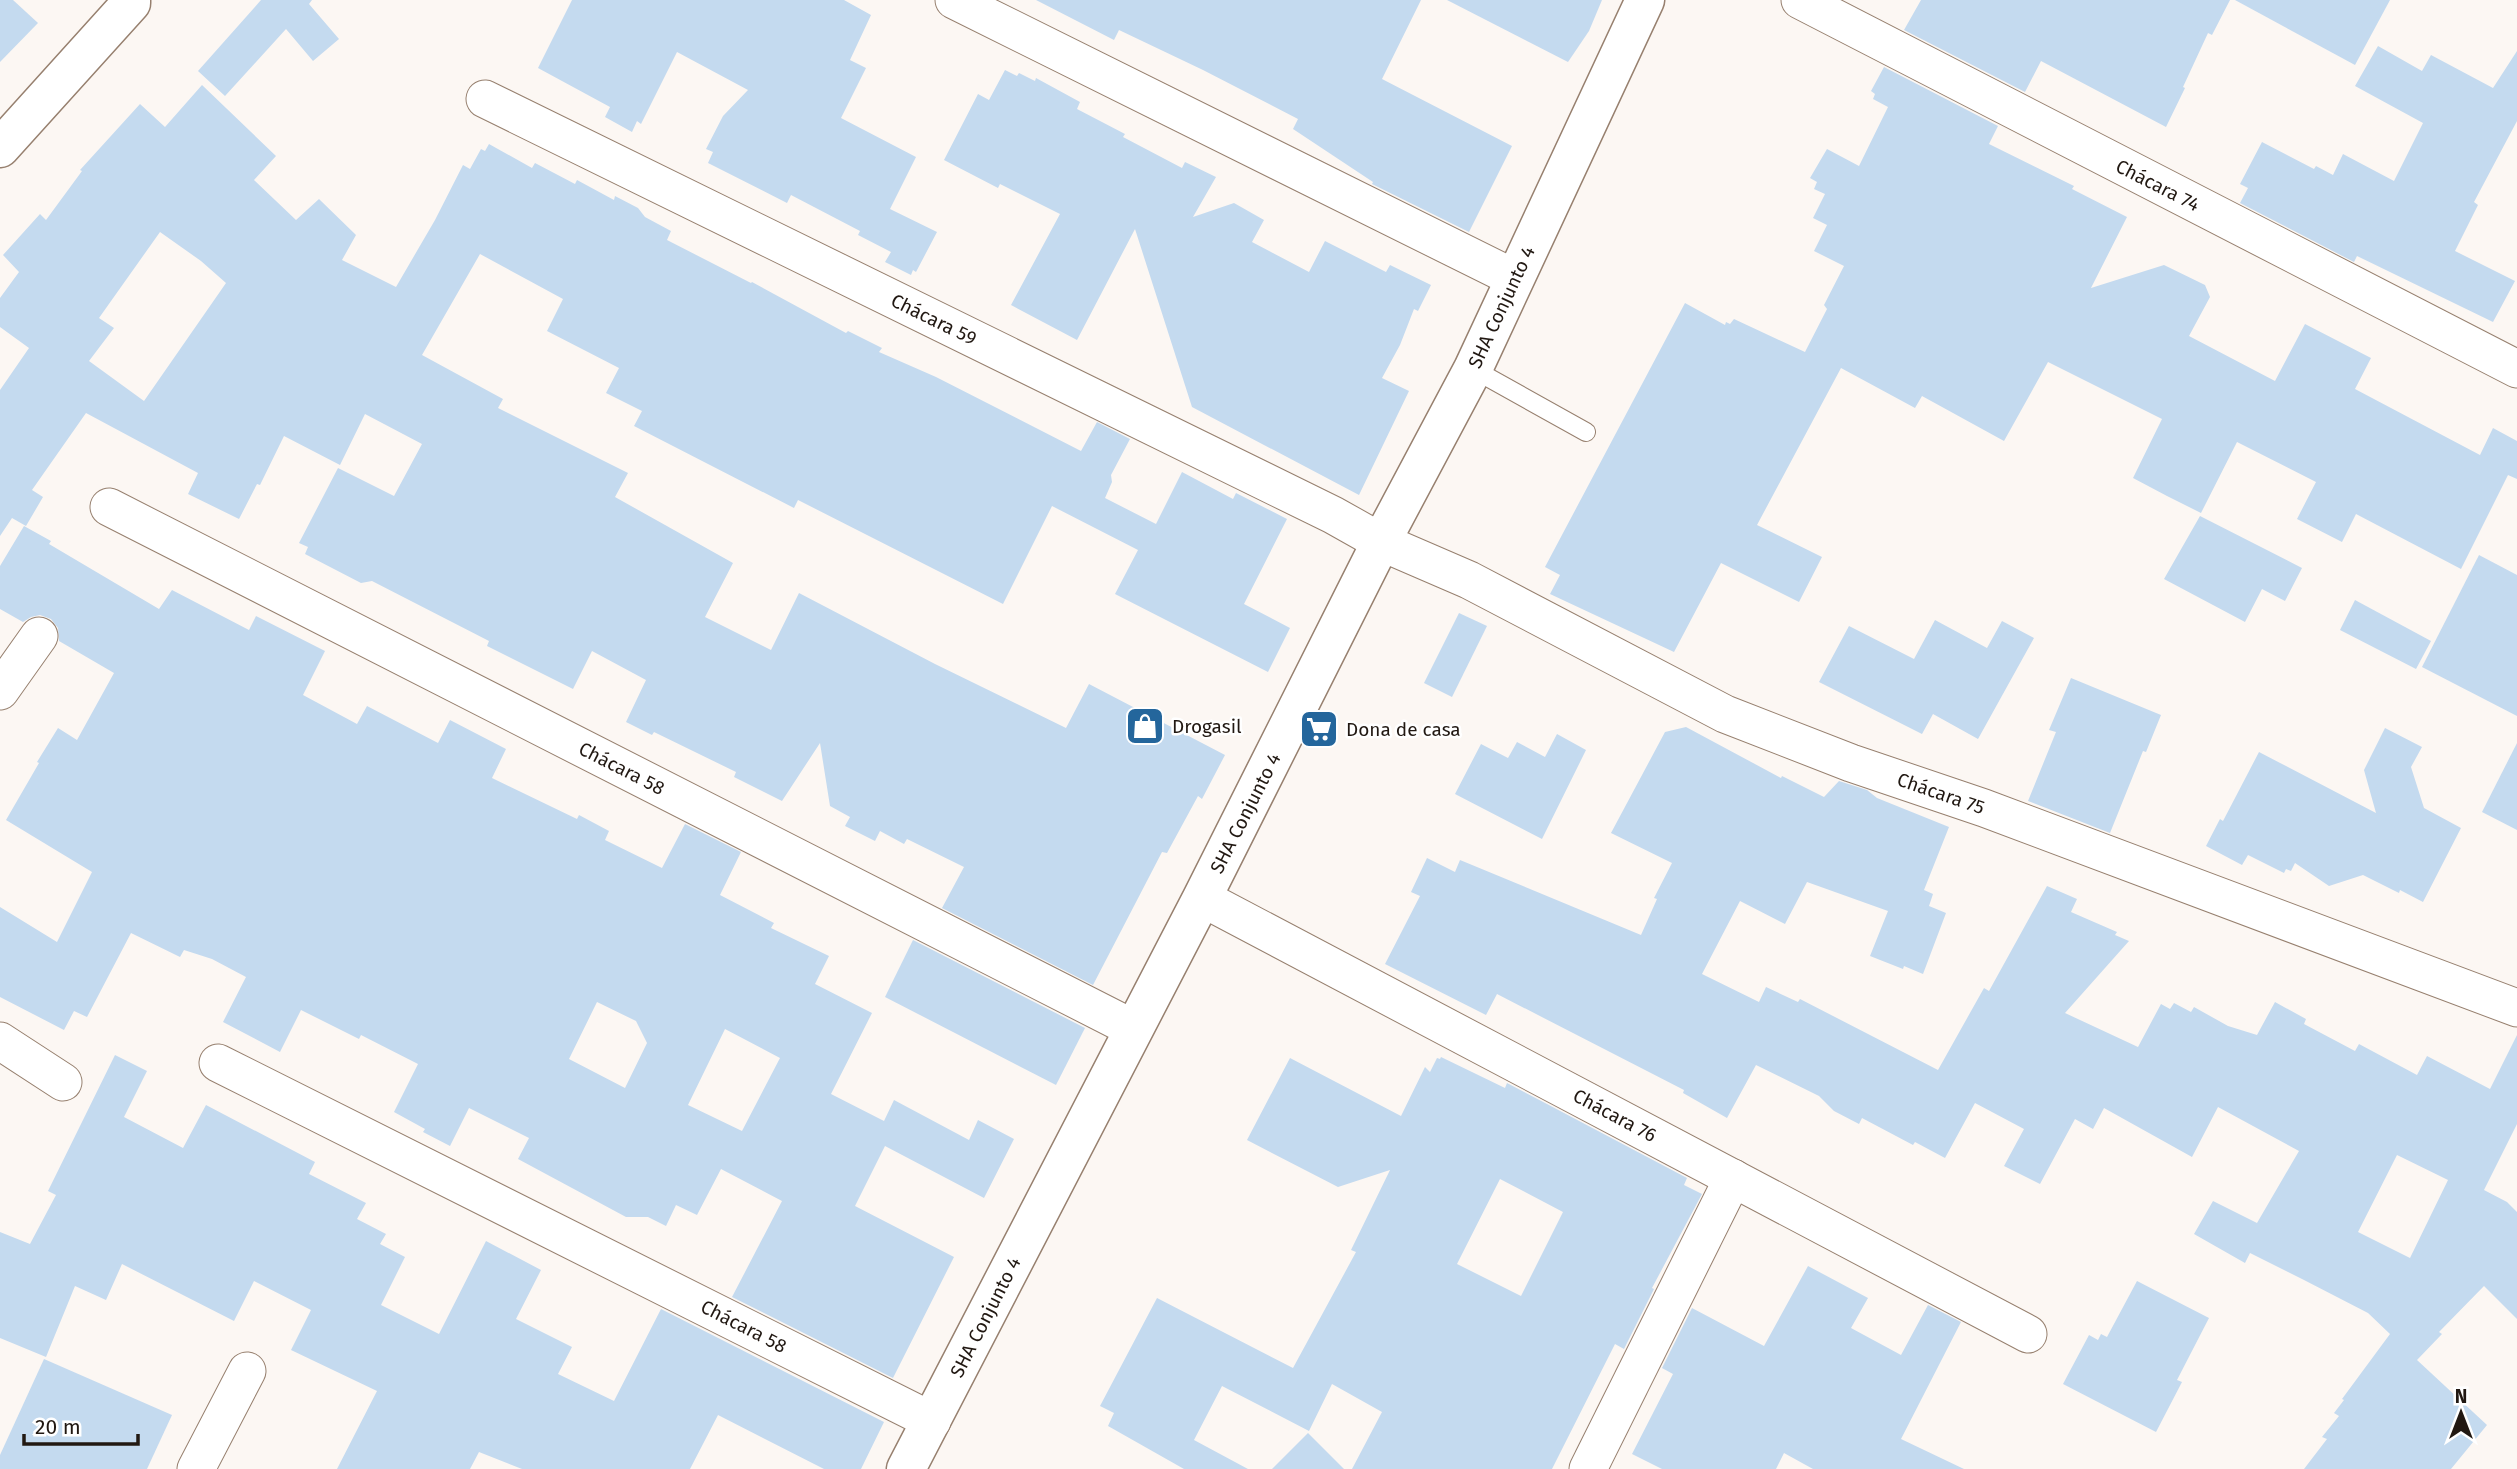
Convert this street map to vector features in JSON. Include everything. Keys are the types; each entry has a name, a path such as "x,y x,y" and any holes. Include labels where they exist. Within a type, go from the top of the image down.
{"street":[{"path":"0,148 131,0"},
{"path":"954,0 1514,278"},
{"name":"SHA Conjunto 4","path":"906,1469 1202,898 1381,542 1473,369 1645,0"},
{"name":"Chácara 74","path":"1800,0 2517,369"},
{"name":"Chácara 59","path":"485,99 1333,515 1381,542"},
{"name":"Chácara 58","path":"109,507 1134,1029"},
{"name":"Chácara 75","path":"1381,542 1469,580 1725,714 2517,1008"},
{"path":"0,691 39,636"},
{"name":"Chácara 76","path":"1202,898 2028,1334"},
{"path":"0,1041 63,1082"},
{"name":"Chácara 58","path":"218,1063 932,1421"},
{"path":"1588,1469 1733,1178"},
{"path":"196,1469 247,1371"}],"lane":[{"path":"1473,369 1586,432"}],"building":[{"path":"0,0 13,0 38,23 0,62"},
{"path":"261,0 312,0 309,4 339,39 313,61 286,29 225,96 198,71"},
{"path":"572,0 844,0 871,15 850,60 866,68 841,118 916,157 890,209 937,232 916,272 913,270 911,275 885,262 891,252 858,235 860,231 791,195 787,203 708,163 713,152 706,149 723,116 748,90 677,52 641,124 637,121 632,132 605,117 610,107 538,68"},
{"path":"1036,0 1421,0 1382,79 1512,146 1469,232 1372,184 1373,182 1293,129 1298,119 1119,30 1114,40"},
{"path":"1447,0 1602,0 1589,31 1568,62"},
{"path":"1921,0 2230,0 2212,35 2208,33 2166,127 2041,61 2025,92 1904,30"},
{"path":"2235,0 2390,0 2355,65"},
{"path":"2378,46 2422,71 2431,55 2493,88 2517,51 2517,121 2474,202 2478,205 2455,251 2515,281 2493,322 2357,256 2354,262 2240,203 2248,188 2240,184 2262,142 2314,169 2316,166 2333,175 2343,154 2394,181 2423,123 2355,86"},
{"path":"1884,67 1998,126 1989,144 2074,186 2072,189 2127,217 2091,288 2164,265 2205,285 2210,297 2189,336 2275,381 2305,324 2371,358 2355,389 2480,455 2493,428 2517,441 2517,479 2508,475 2461,569 2356,514 2342,542 2297,519 2316,482 2237,442 2201,513 2167,496 2133,478 2162,419 2048,362 2004,441 1922,396 1915,408 1841,368 1757,525 1822,557 1799,602 1721,563 1674,652 1550,594 1560,575 1545,567 1685,303 1725,325 1734,319 1805,352 1827,309 1824,305 1844,266 1814,251 1827,225 1813,218 1825,194 1814,189 1817,182 1810,178 1827,149 1859,166 1888,107 1873,99 1875,94 1871,91"},
{"path":"1005,70 1035,81 1036,78 1080,102 1077,109 1182,168 1185,162 1216,177 1193,217 1234,203 1264,220 1252,242 1309,272 1325,241 1386,272 1390,265 1431,285 1418,311 1414,309 1400,345 1382,378 1409,391 1359,495 1192,407 1135,229 1077,340 1011,305 1060,214 1000,184 998,188 944,160 978,94 989,100"},
{"path":"202,85 276,156 254,180 296,220 319,199 356,235 342,260 396,287 463,165 470,169 481,149 485,151 489,144 532,168 535,163 575,184 577,180 614,200 615,196 671,231 667,240 846,333 848,331 882,348 879,352 936,377 1081,451 1097,422 1130,439 1111,475 1112,482 1105,498 1156,524 1182,472 1233,499 1236,493 1287,519 1244,604 1290,628 1268,672 1115,594 1138,550 1052,506 1003,604 798,500 794,508 634,426 642,411 606,393 619,368 547,331 563,299 480,254 422,355 503,399 498,408 628,473 615,497 733,563 705,617 771,650 799,593 1066,728 1089,684 1225,755 1202,799 1198,796 1167,853 1162,852 1093,985 942,908 964,867 907,839 904,844 880,831 875,841 845,826 850,817 830,806 820,743 782,801 734,777 736,772 654,732 652,735 626,722 646,680 592,651 573,689 487,646 489,641 372,581 361,583 305,554 308,547 299,543 338,468 394,496 422,444 365,414 340,465 284,436 260,485 257,484 239,519 188,494 198,473 86,413 32,490 43,497 26,526 12,518 0,536 0,390 29,348 0,327 0,298 19,272 3,255 40,214 46,220 82,171 80,170 140,104 165,127","holes":["160,232 201,261 226,283 144,401 89,361 114,328 99,318"]},
{"path":"2200,516 2302,568 2285,601 2262,589 2245,622 2164,579"},
{"path":"24,526 51,541 49,544 159,609 172,590 249,630 256,616 325,651 303,695 357,724 367,706 438,743 450,720 506,749 492,778 577,819 579,815 609,831 605,840 662,868 685,824 741,852 720,895 774,923 771,928 829,956 815,984 872,1013 831,1094 884,1121 894,1100 969,1140 978,1120 1014,1139 984,1198 885,1146 855,1206 954,1257 893,1378 732,1297 782,1201 721,1169 697,1215 676,1205 666,1226 648,1217 626,1217 518,1159 529,1138 469,1108 450,1146 423,1132 425,1129 394,1112 418,1064 361,1035 359,1039 301,1010 280,1052 223,1022 246,977 212,959 184,950 180,957 131,933 87,1017 74,1011 64,1030 0,997 0,907 57,942 92,872 6,820 58,728 77,740 114,673 59,641 58,628 51,619 40,615 23,622 0,609 0,566","holes":["597,1002 636,1021 647,1043 625,1088 569,1059","725,1029 780,1058 742,1131 688,1105"]},
{"path":"2479,555 2517,575 2517,716 2422,667"},
{"path":"2355,600 2431,641 2416,669 2340,630"},
{"path":"1459,613 1487,626 1452,697 1424,683"},
{"path":"1935,620 1987,648 2002,621 2034,638 1978,739 1933,714 1922,734 1819,682 1849,626 1914,659"},
{"path":"2071,678 2161,715 2146,752 2143,751 2110,833 2028,801 2056,732 2049,730"},
{"path":"1686,727 1781,778 1782,776 1824,797 1839,781 1867,790 1877,798 1949,827 1924,890 1933,894 1929,906 1946,913 1923,974 1870,956 1888,911 1807,882 1785,924 1740,901 1702,974 1759,1002 1766,987 1798,1002 1800,999 1938,1070 1984,988 1989,991 2047,886 2077,899 2071,912 2117,932 2115,935 2129,941 2065,1013 2138,1047 2161,1004 2170,1009 2174,1003 2191,1012 2194,1007 2228,1026 2257,1035 2275,1002 2306,1019 2304,1024 2355,1051 2359,1044 2417,1075 2427,1056 2490,1089 2517,1035 2517,1124 2484,1190 2507,1202 2517,1212 2517,1319 2484,1286 2439,1332 2442,1334 2417,1360 2487,1425 2451,1469 2304,1469 2327,1439 2322,1437 2339,1416 2334,1413 2344,1400 2342,1399 2390,1334 2368,1313 2304,1280 2250,1253 2245,1263 2194,1234 2213,1201 2257,1223 2299,1151 2218,1107 2192,1157 2104,1108 2093,1129 2075,1119 2040,1184 2004,1166 2024,1129 1975,1103 1945,1158 1915,1142 1913,1145 1862,1118 1859,1124 1834,1111 1819,1096 1756,1065 1727,1118 1683,1093 1684,1090 1497,994 1486,1015 1385,964 1420,896 1411,892 1427,858 1455,872 1460,860 1641,935 1657,899 1654,898 1672,863 1611,833 1665,732","holes":["2397,1155 2448,1180 2410,1258 2358,1232"]},
{"path":"2385,728 2422,747 2411,767 2424,808 2461,828 2423,902 2363,875 2329,886 2295,863 2291,871 2286,869 2284,873 2248,855 2242,865 2206,846 2220,819 2223,821 2259,752 2376,813 2364,770"},
{"path":"1557,734 1586,750 1542,839 1455,794 1481,744 1508,758 1517,742 1545,757"},
{"path":"2517,743 2517,830 2482,812"},
{"path":"913,940 1085,1028 1056,1085 885,997"},
{"path":"115,1055 147,1071 124,1117 183,1148 206,1105 315,1162 309,1174 366,1203 357,1219 386,1234 380,1244 405,1257 381,1305 439,1334 486,1241 541,1270 516,1319 572,1347 558,1374 614,1401 661,1309 884,1422 861,1469 824,1469 718,1415 690,1469 522,1469 479,1452 470,1469 337,1469 377,1391 291,1350 311,1310 254,1281 234,1321 122,1264 106,1300 75,1286 46,1357 0,1338 0,1232 30,1244 56,1195 48,1191"},
{"path":"1441,1057 1505,1088 1507,1083 1687,1178 1684,1185 1702,1194 1652,1288 1654,1289 1624,1349 1615,1344 1552,1469 1352,1469 1382,1412 1332,1384 1309,1431 1222,1386 1194,1440 1248,1469 1184,1469 1108,1426 1114,1413 1100,1406 1157,1298 1293,1368 1356,1252 1351,1250 1390,1170 1338,1187 1247,1140 1290,1058 1401,1116 1425,1067 1430,1072 1437,1058","holes":["1500,1179 1563,1212 1521,1296 1457,1264"]},
{"path":"1808,1266 1868,1298 1851,1328 1901,1355 1928,1305 1961,1322 1901,1439 1964,1469 1813,1469 1784,1453 1776,1469 1662,1469 1632,1454 1673,1374 1662,1368 1692,1308 1764,1346"},
{"path":"2137,1281 2209,1318 2177,1380 2182,1382 2156,1432 2063,1384 2089,1335 2098,1340 2101,1334 2107,1337"},
{"path":"44,1359 172,1415 147,1469 0,1469 0,1455"},
{"path":"1308,1433 1344,1469 1272,1469"}],"place":[{"name":"Drogasil","path":"1145,726"},
{"name":"Dona de casa","path":"1319,729"}]}
